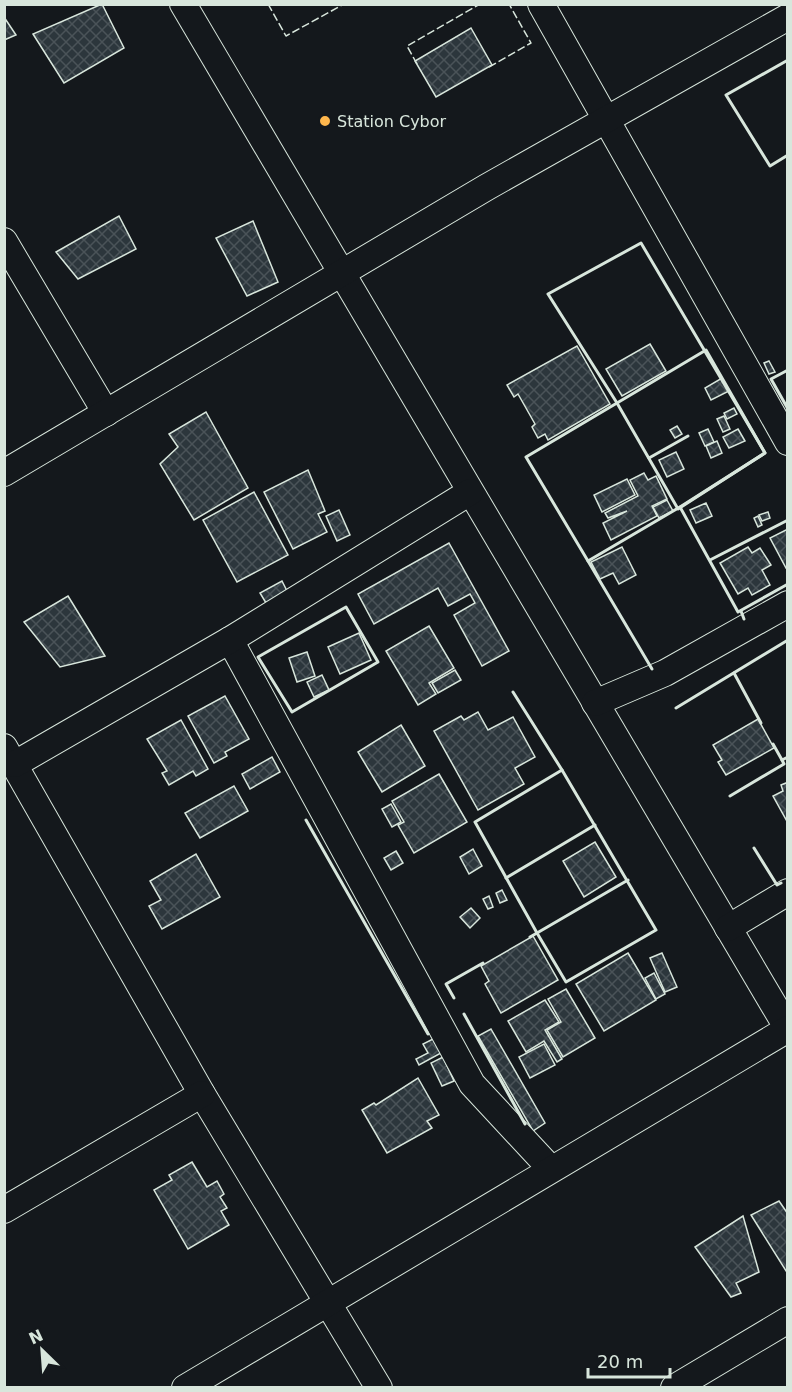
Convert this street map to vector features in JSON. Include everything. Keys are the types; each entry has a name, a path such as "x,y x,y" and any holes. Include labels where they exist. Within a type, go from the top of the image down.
{"street":[{"path":"183,4 788,1029 185,1388"},
{"path":"541,4 788,442"},
{"path":"4,473 341,274 788,17"},
{"path":"4,241 106,413"},
{"path":"379,1388 202,1094 10,756 230,640 470,492"},
{"path":"595,703 664,673 788,604"},
{"path":"230,640 472,1084 551,1169"},
{"path":"728,928 788,892"},
{"path":"4,1210 202,1094"},
{"path":"674,1388 788,1320"}],"building":[{"path":"102,4 124,48 64,83 33,34"},
{"path":"4,17 16,35 4,40"},
{"path":"471,28 492,65 436,97 415,61"},
{"path":"119,216 136,249 78,279 56,252"},
{"path":"253,221 278,282 247,296 216,238"},
{"path":"650,344 666,371 622,396 606,369"},
{"path":"577,346 610,404 548,440 545,434 538,438 532,427 535,424 518,394 514,397 507,385"},
{"path":"769,361 775,372 769,374 764,363"},
{"path":"722,378 729,391 711,400 705,388"},
{"path":"734,408 737,414 727,419 724,413"},
{"path":"206,412 248,488 194,520 160,464 178,447 169,434"},
{"path":"724,416 730,429 723,432 717,419"},
{"path":"677,426 682,434 675,438 670,430"},
{"path":"708,429 714,442 705,446 699,433"},
{"path":"738,429 745,441 729,448 723,437"},
{"path":"717,441 722,453 711,458 706,446"},
{"path":"676,452 684,469 667,477 659,460"},
{"path":"308,470 325,511 318,514 327,532 293,549 264,492"},
{"path":"644,473 648,480 656,476 667,499 652,506 657,516 611,540 603,523 627,511 608,518 605,513 638,496 630,480"},
{"path":"627,479 635,495 602,512 594,495"},
{"path":"254,492 288,555 237,582 203,520"},
{"path":"667,500 673,511 659,518 653,507"},
{"path":"706,503 712,516 696,523 690,510"},
{"path":"339,510 350,535 337,541 326,516"},
{"path":"768,512 770,518 762,521 759,515"},
{"path":"758,516 762,525 758,527 754,518"},
{"path":"788,529 788,567 786,568 770,538"},
{"path":"449,543 509,651 482,666 454,615 475,603 470,594 448,606 438,588 374,624 358,594"},
{"path":"622,547 636,575 619,584 613,573 600,579 591,562"},
{"path":"748,547 752,553 760,548 771,565 762,570 770,585 752,595 748,588 738,594 720,563"},
{"path":"282,581 287,591 266,603 260,593"},
{"path":"68,596 105,656 60,667 24,622"},
{"path":"429,626 454,668 429,683 436,694 418,705 386,651"},
{"path":"359,633 371,660 340,674 328,647"},
{"path":"307,652 315,676 297,682 289,658"},
{"path":"455,670 461,680 438,693 432,683"},
{"path":"322,675 329,690 314,697 307,682"},
{"path":"225,696 249,739 225,752 227,756 214,763 188,716"},
{"path":"478,712 488,730 513,717 535,757 515,768 524,784 478,810 434,731 461,716 464,720"},
{"path":"758,719 774,748 726,775 718,762 722,760 713,745"},
{"path":"181,720 208,769 196,776 193,771 169,785 162,773 167,771 147,739"},
{"path":"401,725 425,766 382,792 358,752"},
{"path":"272,757 280,772 250,789 242,774"},
{"path":"439,774 467,822 414,853 398,825 404,822 392,801"},
{"path":"786,783 788,786 788,823 773,796 783,791 781,785"},
{"path":"234,786 248,811 200,838 185,813"},
{"path":"391,804 401,822 392,827 382,809"},
{"path":"595,842 616,877 584,897 563,861"},
{"path":"473,849 482,866 469,874 460,857"},
{"path":"396,851 403,863 391,870 384,858"},
{"path":"196,854 220,897 162,929 149,906 161,900 150,881"},
{"path":"502,890 507,900 500,903 496,893"},
{"path":"489,896 493,907 488,909 483,899"},
{"path":"471,908 480,918 470,928 460,917"},
{"path":"533,936 558,980 501,1013 485,984 489,981 481,966"},
{"path":"628,953 656,1000 604,1031 576,984"},
{"path":"662,953 677,987 665,992 650,958"},
{"path":"654,973 665,994 656,999 645,978"},
{"path":"566,989 595,1038 563,1057 547,1030 561,1022 548,999"},
{"path":"545,1000 559,1022 545,1030 562,1059 557,1062 544,1041 526,1052 508,1021"},
{"path":"491,1029 545,1123 533,1131 478,1036"},
{"path":"433,1039 441,1053 419,1065 416,1059 428,1053 423,1044"},
{"path":"544,1044 555,1065 530,1078 519,1057"},
{"path":"443,1057 454,1081 442,1086 431,1063"},
{"path":"418,1078 439,1115 427,1121 432,1128 387,1153 362,1110 374,1103 376,1105"},
{"path":"192,1162 207,1187 217,1181 224,1194 220,1197 227,1208 221,1211 229,1225 188,1249 154,1190 172,1180 169,1175"},
{"path":"779,1201 788,1214 788,1274 751,1215"},
{"path":"743,1216 759,1272 736,1283 741,1293 731,1297 695,1247"}],"fence":[{"path":"268,4 286,36 344,4"},
{"path":"417,64 407,46 480,4"},
{"path":"489,67 531,43 509,4"}],"wall":[{"path":"788,60 726,95 770,166 788,155"},
{"path":"641,243 765,453 680,507 588,561 526,457 617,403 548,294 641,243"},
{"path":"706,350 765,453 678,509 617,403 706,350"},
{"path":"788,370 771,379 788,409"},
{"path":"649,458 688,436"},
{"path":"680,507 738,612 788,584"},
{"path":"710,560 788,520"},
{"path":"588,561 652,669"},
{"path":"346,607 378,662 292,712 258,657 346,607"},
{"path":"741,611 744,619"},
{"path":"676,708 788,640"},
{"path":"734,673 761,723"},
{"path":"513,692 562,770"},
{"path":"773,744 782,760 788,757"},
{"path":"730,796 784,764 782,760"},
{"path":"530,937 537,933 566,982 656,930 562,770 475,822 537,933 628,880"},
{"path":"306,820 428,1034"},
{"path":"506,878 595,825"},
{"path":"754,848 777,885 781,883"},
{"path":"454,998 446,984 483,963"},
{"path":"464,1014 525,1124"}],"place":[{"name":"Station Cybor","path":"325,121"}]}
